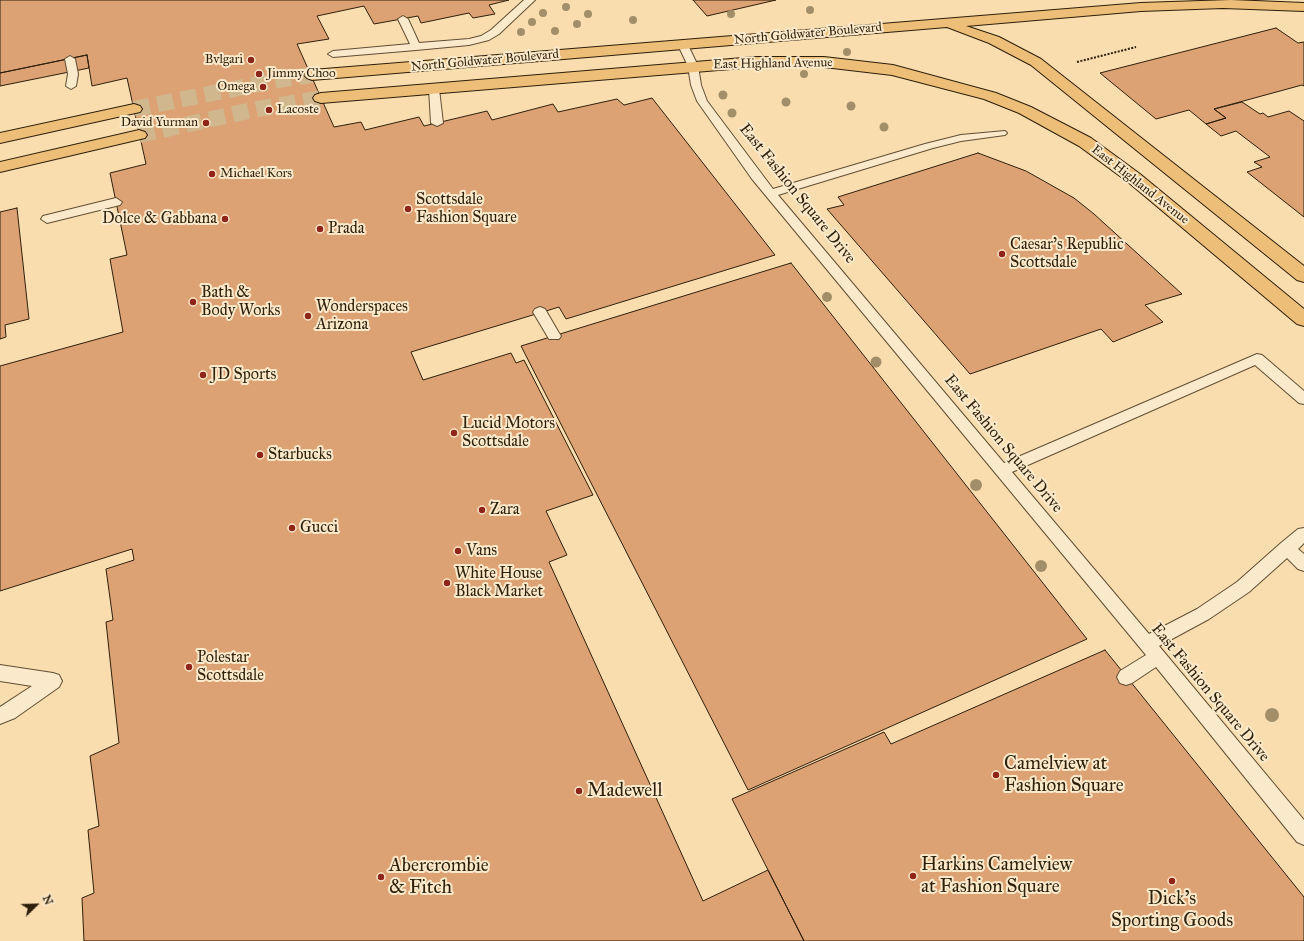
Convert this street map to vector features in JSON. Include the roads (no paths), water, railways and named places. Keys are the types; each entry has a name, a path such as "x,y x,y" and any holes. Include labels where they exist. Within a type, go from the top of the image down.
{"main road":[{"name":"North Goldwater Boulevard","path":"312,75 1168,5 1223,4 1304,7"},
{"name":"East Highland Avenue","path":"936,23 970,30 988,37 1036,62 1304,276"},
{"name":"East Highland Avenue","path":"693,66 788,61 857,65 893,70 950,84 990,96 1025,110 1085,142 1107,157 1169,206 1304,319"},
{"name":"North Goldwater Boulevard","path":"321,98 693,66"},
{"path":"0,157 31,149 78,121"},
{"path":"0,138 78,121 136,122 40,158 0,167"}],"lane":[{"path":"333,54 469,42 485,38 505,24 530,0"},
{"path":"403,19 416,47"},
{"name":"East Fashion Square Drive","path":"683,45 693,66 696,85 702,101 718,125 771,192 1304,835"},
{"path":"70,59 73,74 71,86"},
{"path":"434,89 437,123"},
{"path":"771,192 929,146 961,138 1000,133"},
{"path":"47,219 116,202"},
{"path":"540,312 554,336"},
{"path":"1002,470 1257,359 1304,398"},
{"path":"1147,644 1203,614 1242,587 1304,534"},
{"path":"1287,548 1304,564"},
{"path":"1126,677 1158,657"},
{"path":"0,673 53,681 9,712 0,716"}],"tunnel":[{"path":"134,109 273,81 312,75"},
{"path":"139,135 257,109 321,98"}],"place":[{"name":"Bvlgari","path":"251,60"},
{"name":"Jimmy Choo","path":"259,74"},
{"name":"Omega","path":"263,87"},
{"name":"Lacoste","path":"269,110"},
{"name":"David Yurman","path":"206,123"},
{"name":"Michael Kors","path":"212,174"},
{"name":"Scottsdale Fashion Square","path":"408,209"},
{"name":"Dolce & Gabbana","path":"225,219"},
{"name":"Prada","path":"320,229"},
{"name":"Caesar's Republic Scottsdale","path":"1002,254"},
{"name":"Bath & Body Works","path":"193,302"},
{"name":"Wonderspaces Arizona","path":"308,316"},
{"name":"JD Sports","path":"203,375"},
{"name":"Lucid Motors Scottsdale","path":"454,433"},
{"name":"Starbucks","path":"260,455"},
{"name":"Zara","path":"482,510"},
{"name":"Gucci","path":"292,528"},
{"name":"Vans","path":"458,551"},
{"name":"White House Black Market","path":"447,583"},
{"name":"Polestar Scottsdale","path":"189,667"},
{"name":"Camelview at Fashion Square","path":"996,775"},
{"name":"Madewell","path":"579,791"},
{"name":"Harkins Camelview at Fashion Square","path":"913,876"},
{"name":"Abercrombie & Fitch","path":"381,877"},
{"name":"Dick's Sporting Goods","path":"1172,881"}]}
